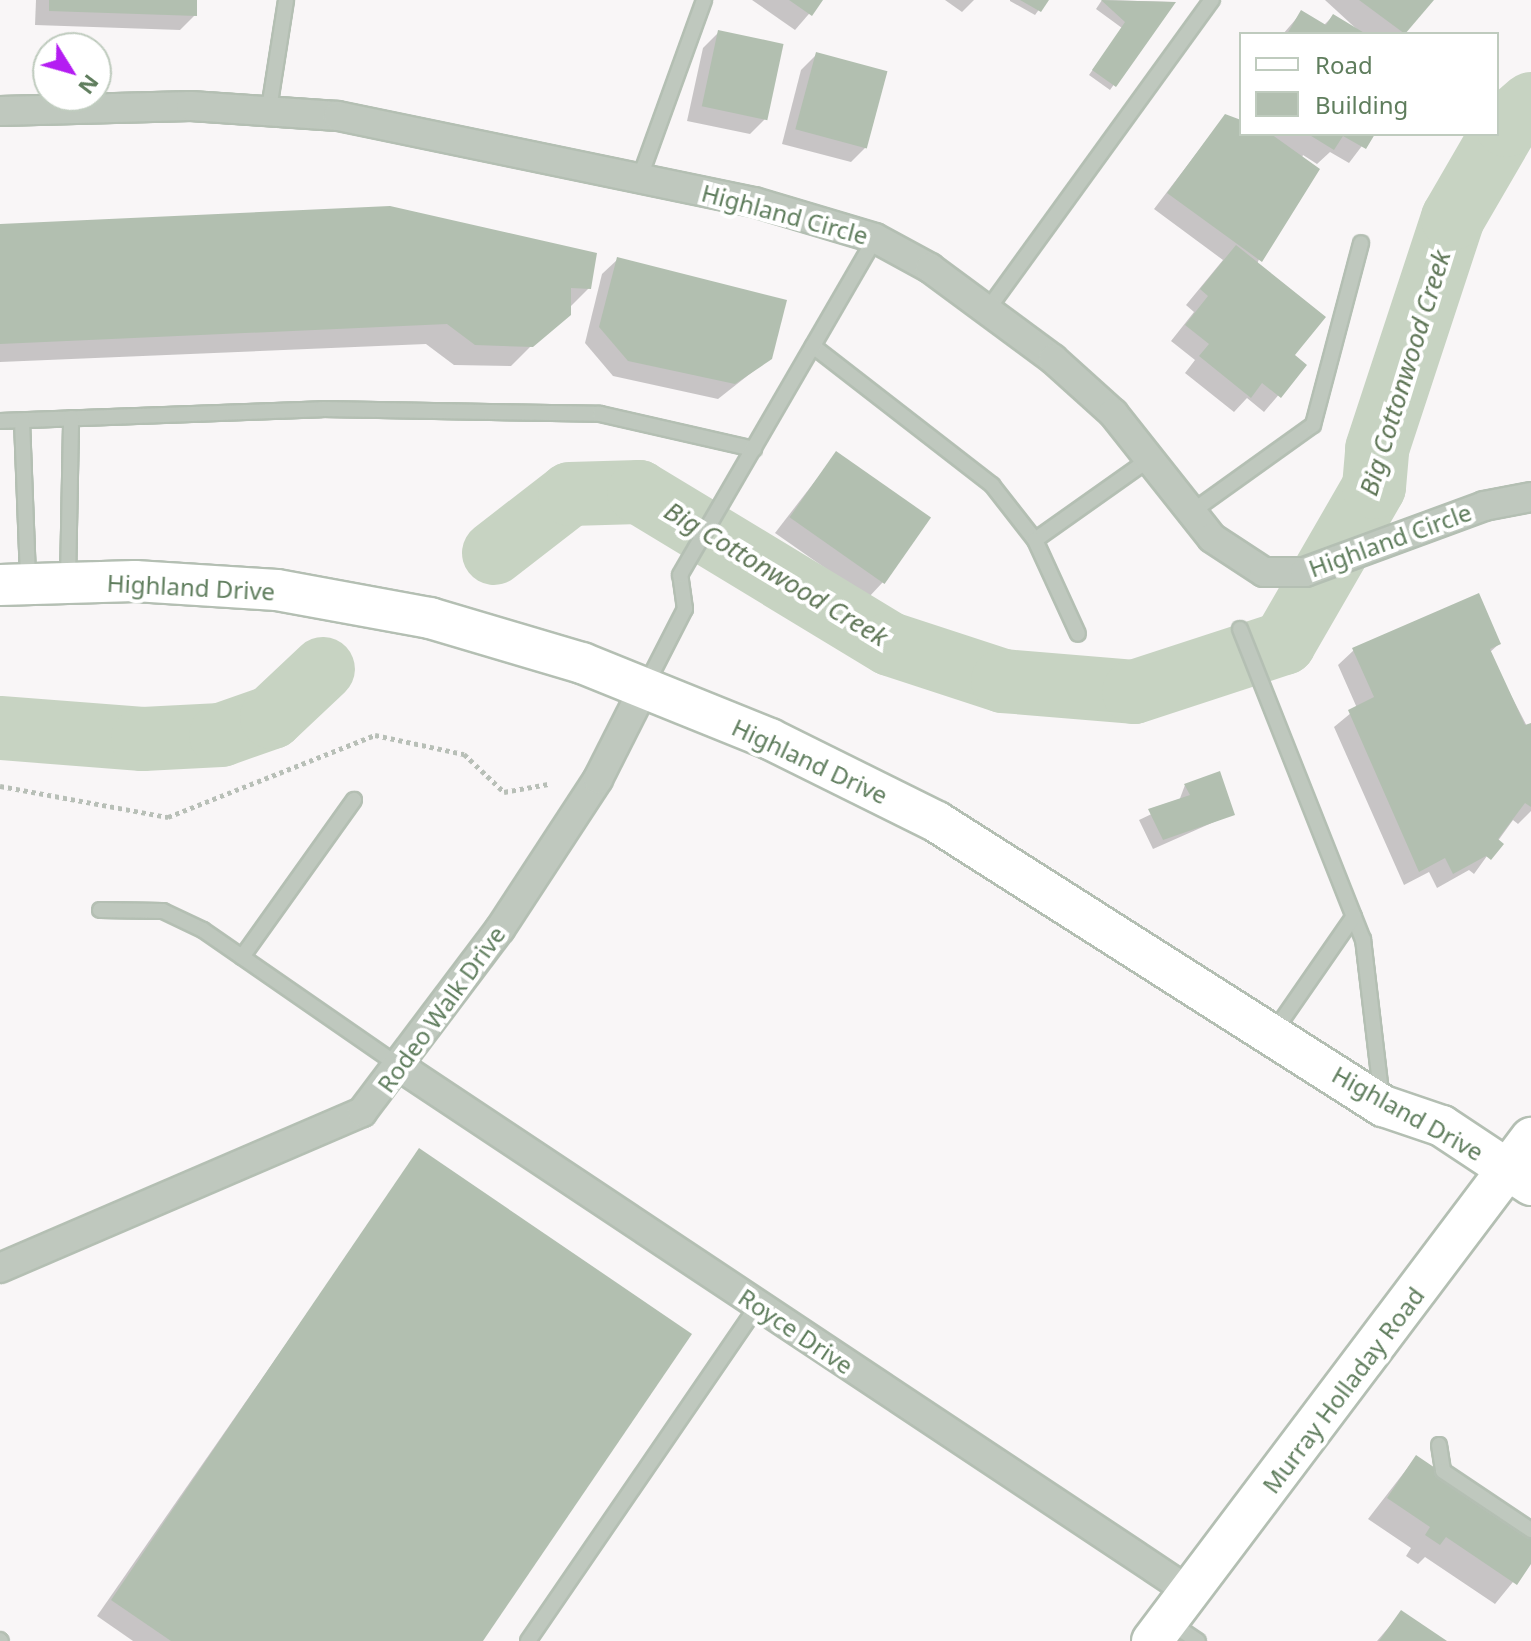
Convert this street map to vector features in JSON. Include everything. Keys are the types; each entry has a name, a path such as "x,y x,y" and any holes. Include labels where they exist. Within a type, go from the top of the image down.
{"main road":[{"name":"Highland Drive","path":"14,584 203,584 356,603 507,639 644,688 770,739 937,822 1273,1033 1383,1106 1442,1126 1519,1178"},
{"name":"Murray Holladay Road","path":"1177,1624 1519,1178 1531,1138"}],"street":[{"name":"Highland Circle","path":"0,111 269,109 403,126 640,177 875,238 988,309 1113,413 1151,457 1190,513 1264,572 1305,572 1366,553 1484,506 1531,497"},
{"name":"Rodeo Walk Drive","path":"0,1268 340,1125 362,1112 402,1068 598,779 644,688"},
{"name":"Royce Drive","path":"402,1068 757,1306 1177,1624"}],"lane":[{"path":"269,109 286,0"},
{"path":"640,177 704,0"},
{"path":"988,309 1212,0"},
{"path":"644,688 685,609 680,575 875,238"},
{"path":"1190,513 1313,425 1361,243"},
{"path":"813,346 992,485 1035,540 1078,634"},
{"path":"0,421 322,409 600,414 754,449"},
{"path":"68,582 71,418"},
{"path":"14,584 22,421"},
{"path":"1035,540 1151,457"},
{"path":"1240,629 1354,916 1383,1106"},
{"path":"242,957 354,800"},
{"path":"100,910 163,911 242,957 402,1068"},
{"path":"1273,1033 1354,916"},
{"path":"528,1641 757,1306"},
{"path":"1439,1445 1443,1471 1531,1530"}],"path":[{"path":"0,786 168,817 375,735 464,754 513,794 548,784"}],"building":[{"path":"49,0 197,0 197,16 49,11"},
{"path":"789,0 823,0 812,16"},
{"path":"1020,0 1049,0 1041,12"},
{"path":"1101,0 1176,2 1116,87 1092,70 1125,22"},
{"path":"1359,0 1434,0 1407,32 1402,32"},
{"path":"1301,10 1326,25 1333,14 1363,32 1288,32"},
{"path":"718,30 784,44 767,120 702,106"},
{"path":"816,52 887,71 867,148 795,129"},
{"path":"1225,114 1239,119 1239,136 1274,136 1320,169 1262,262 1167,193"},
{"path":"1311,136 1343,136 1334,150"},
{"path":"1343,136 1374,136 1366,149"},
{"path":"390,206 597,253 591,289 571,288 571,315 533,347 475,345 447,324 0,344 0,224"},
{"path":"1236,245 1326,317 1295,355 1307,365 1281,398 1262,383 1251,398 1199,356 1209,344 1185,325 1208,296 1200,289"},
{"path":"617,257 787,300 772,359 735,384 628,361 599,327"},
{"path":"836,451 931,518 885,584 790,517"},
{"path":"1479,593 1501,644 1490,649 1525,725 1531,723 1531,807 1525,803 1498,839 1504,844 1491,860 1486,856 1453,874 1445,858 1419,872 1348,710 1374,697 1352,648"},
{"path":"1220,771 1235,815 1163,840 1148,809 1190,795 1184,784"},
{"path":"419,1148 692,1334 483,1641 171,1641 111,1600"},
{"path":"1416,1455 1531,1533 1531,1564 1517,1585 1446,1537 1440,1545 1425,1535 1430,1527 1387,1498"},
{"path":"1401,1610 1447,1641 1379,1641"}],"waterway":[{"name":"Big Cottonwood Creek","path":"494,553 570,494 639,492 890,644 1003,681 1134,692 1284,643 1374,487 1377,449 1453,218 1507,125 1531,104"},
{"name":"Big Cottonwood Creek","path":"0,728 143,739 221,735 272,717 323,669"}]}
